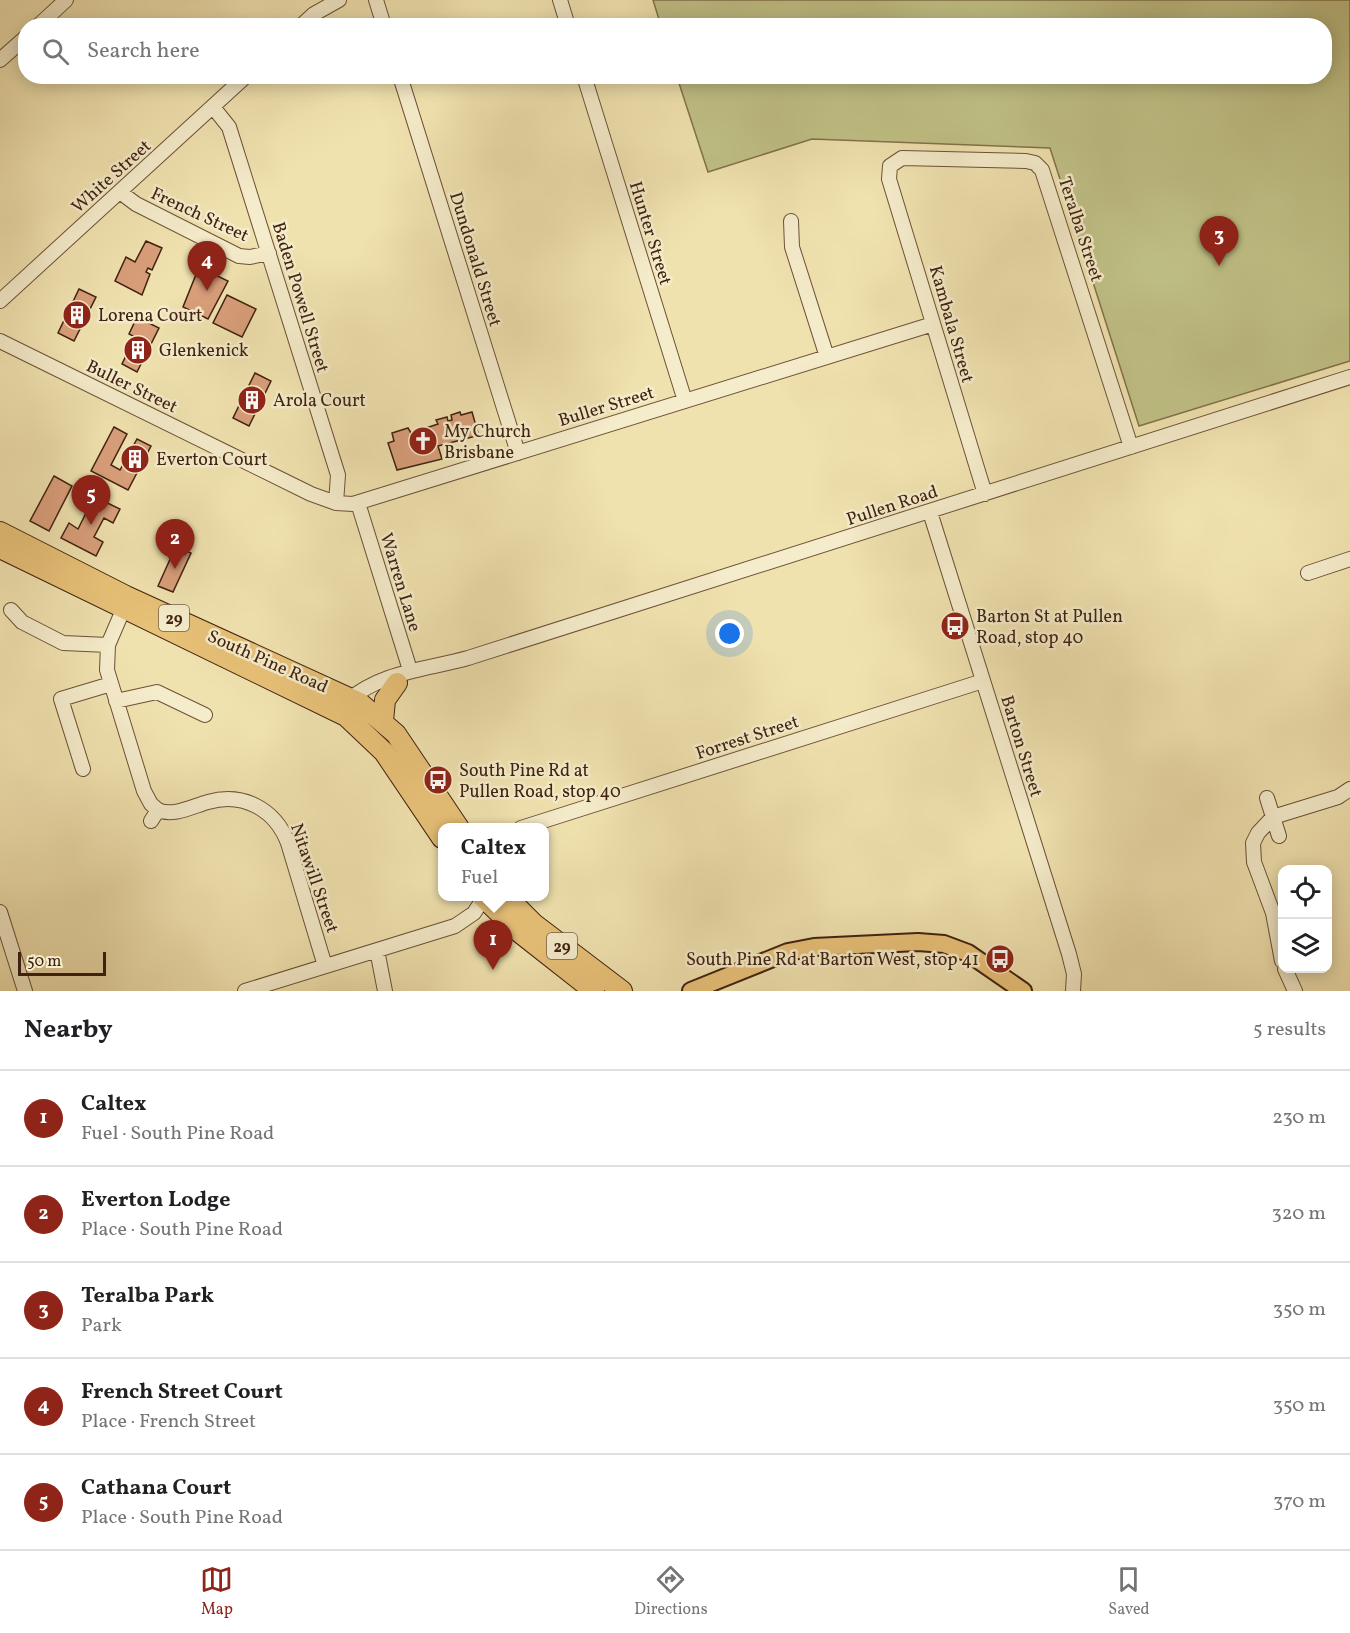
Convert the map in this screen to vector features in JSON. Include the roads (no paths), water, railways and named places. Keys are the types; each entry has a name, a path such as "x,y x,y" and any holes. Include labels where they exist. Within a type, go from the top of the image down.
{"highway":[{"name":"South Pine Road","path":"0,532 348,707 384,752 438,832"},
{"name":"South Pine Road","path":"0,548 123,610 383,721 403,743 456,823"},
{"path":"383,721 385,700 403,677"},
{"name":"29","path":"488,901 519,932 594,991"},
{"name":"29","path":"510,901 534,924 622,991"}],"main road":[{"path":"691,991 767,959 805,948 918,942 944,945 968,953 1023,991"}],"street":[{"path":"47,18 66,0"},
{"path":"310,18 339,0"},
{"path":"376,0 382,18"},
{"path":"560,0 566,18"},
{"path":"0,60 18,44"},
{"name":"White Street","path":"0,301 237,84"},
{"name":"Dundonald Street","path":"403,84 518,453"},
{"name":"Hunter Street","path":"586,84 685,400"},
{"name":"Baden Powell Street","path":"213,107 229,127 338,475 336,503"},
{"name":"Teralba Street","path":"892,164 902,158 915,156 1026,161 1035,163 1042,170 1131,447"},
{"name":"Kambala Street","path":"892,164 889,170 890,179 985,494"},
{"name":"French Street","path":"120,192 136,204 239,256 250,257 269,253"},
{"path":"791,221 792,247 827,357"},
{"name":"Buller Street","path":"0,341 298,488 336,503 358,503 933,324"},
{"name":"Pullen Road","path":"348,707 403,677 930,512 1350,377"},
{"name":"Warren Lane","path":"358,503 403,677"},
{"name":"Barton Street","path":"930,512 1074,974 1073,991"},
{"path":"1308,573 1350,560"},
{"path":"11,610 22,622 63,643 108,645"},
{"name":"Nitawill Street","path":"123,610 108,645 106,663 144,791 154,816 211,801 234,799 245,801 266,811 280,826 288,843 325,966"},
{"name":"Forrest Street","path":"537,823 983,681"},
{"path":"83,769 61,699 111,684"},
{"path":"116,701 157,692 205,715"},
{"path":"1278,940 1273,913 1252,857 1253,843 1258,833 1273,817 1338,797 1350,789"},
{"path":"1267,798 1279,836"},
{"path":"245,991 459,924 474,913 482,901"},
{"path":"0,912 25,991"},
{"path":"377,950 385,991"},
{"path":"1287,973 1294,991"},
{"path":"1074,974 1081,991"}],"place":[{"name":"Teralba Park","path":"1219,266"},
{"name":"French Street Court","path":"207,291"},
{"name":"Lorena Court","path":"77,315"},
{"name":"Glenkenick","path":"138,350"},
{"name":"Arola Court","path":"252,400"},
{"name":"My Church Brisbane","path":"423,441"},
{"name":"Everton Court","path":"135,459"},
{"name":"Cathana Court","path":"91,525"},
{"name":"Everton Lodge","path":"175,569"},
{"name":"Barton St at Pullen Road, stop 40","path":"955,626"},
{"name":"South Pine Rd at Pullen Road, stop 40","path":"438,780"},
{"name":"South Pine Rd at Barton West, stop 41","path":"1000,959"},
{"name":"Caltex","path":"493,970"}]}
